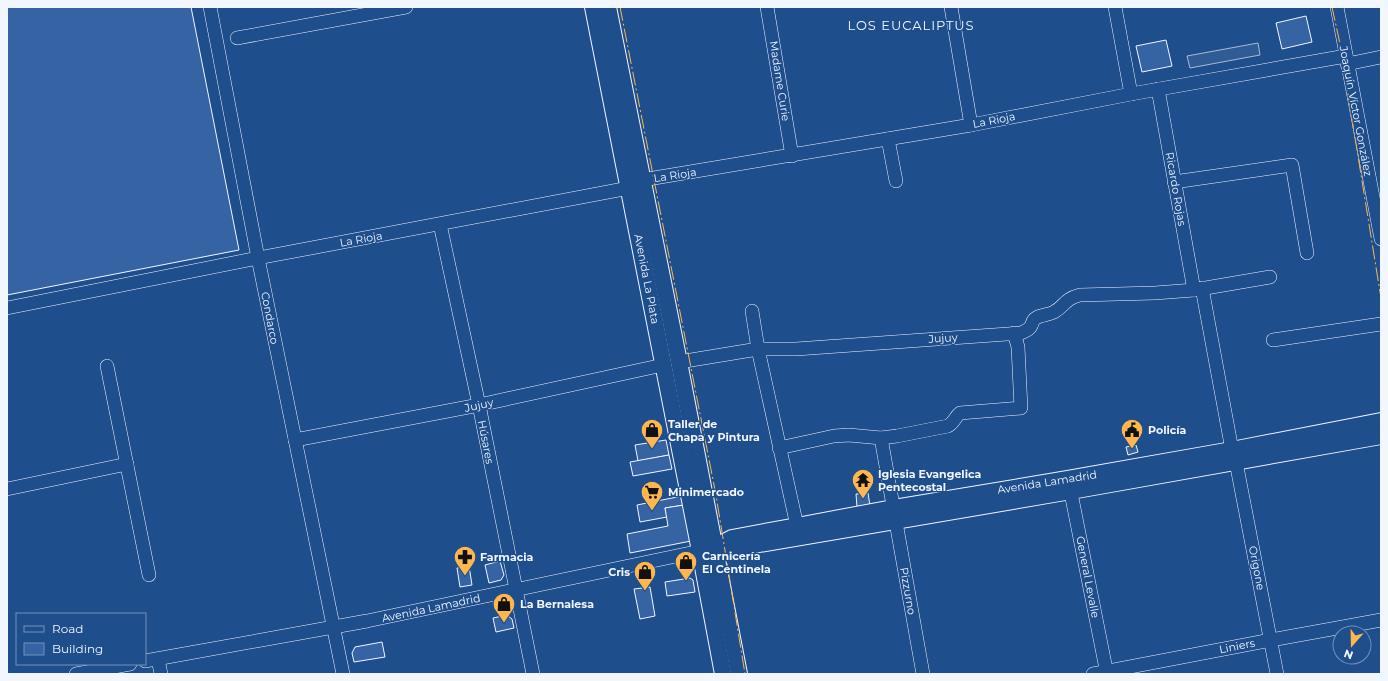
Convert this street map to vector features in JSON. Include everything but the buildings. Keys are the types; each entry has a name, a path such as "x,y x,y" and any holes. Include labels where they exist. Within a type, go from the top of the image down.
{"main road":[{"name":"Avenida La Plata","path":"593,7 679,362 708,549"},
{"name":"Avenida La Plata","path":"608,7 663,365 708,549"},
{"name":"Avenida Lamadrid","path":"1234,456 1381,421"},
{"name":"Avenida Lamadrid","path":"708,549 732,538 798,526 894,514 1234,456 1381,436"},
{"name":"Avenida Lamadrid","path":"708,549 733,549 894,514"},
{"path":"708,549 723,674"},
{"path":"708,549 739,674"}],"street":[{"name":"Condarco","path":"210,7 258,258 343,674"},
{"path":"237,38 406,7"},
{"name":"Madame Curie","path":"767,7 792,156"},
{"path":"950,7 971,125"},
{"path":"1115,7 1131,94"},
{"name":"Joaquín Víctor González","path":"1337,7 1346,60 1381,235"},
{"name":"La Rioja","path":"7,308 258,258 440,224 635,184 971,125 1158,89 1346,60 1381,57"},
{"name":"Ricardo Rojas","path":"1158,89 1174,182 1234,456"},
{"path":"888,139 896,181"},
{"path":"1174,182 1292,165 1307,253"},
{"name":"Húsares","path":"440,224 479,405 533,674"},
{"name":"Jujuy","path":"679,362 758,349 796,350 1021,333 1028,330 1032,325 1033,320 1037,317 1056,311 1072,297 1080,295 1156,293 1198,289 1270,277"},
{"path":"752,311 758,349 779,448 798,526"},
{"path":"1273,340 1381,324"},
{"path":"779,448 834,436 849,435 881,438 897,436 948,426 960,413 1021,408 1018,347 1014,333"},
{"name":"Jujuy","path":"295,440 479,405 663,365"},
{"path":"107,366 149,575"},
{"name":"Pizzurno","path":"881,438 923,674"},
{"name":"Origone","path":"1234,456 1277,674"},
{"path":"7,489 127,464"},
{"name":"General Levalle","path":"1069,485 1107,673"},
{"name":"Avenida Lamadrid","path":"146,661 333,628 708,549"},
{"name":"Liniers","path":"1093,674 1107,673 1271,640 1381,620"},
{"path":"158,659 162,674"},
{"path":"76,674 125,665"}],"shaded area":[{"path":"1258,43 1260,55 1190,68 1187,56"}],"power":[{"path":"620,7 716,495 745,674"},
{"path":"1332,7 1339,39 1381,298"}],"place":[{"name":"Taller de Chapa y Pintura","path":"652,450"},
{"name":"Policía","path":"1132,450"},
{"name":"Iglesia Evangelica Pentecostal","path":"863,500"},
{"name":"Minimercado","path":"652,512"},
{"name":"Farmacia","path":"465,576"},
{"name":"Carnicería El Centinela","path":"686,582"},
{"name":"Cris","path":"645,592"},
{"name":"La Bernalesa","path":"504,624"}],"district":[{"name":"LOS EUCALIPTUS","path":"911,25"}]}
